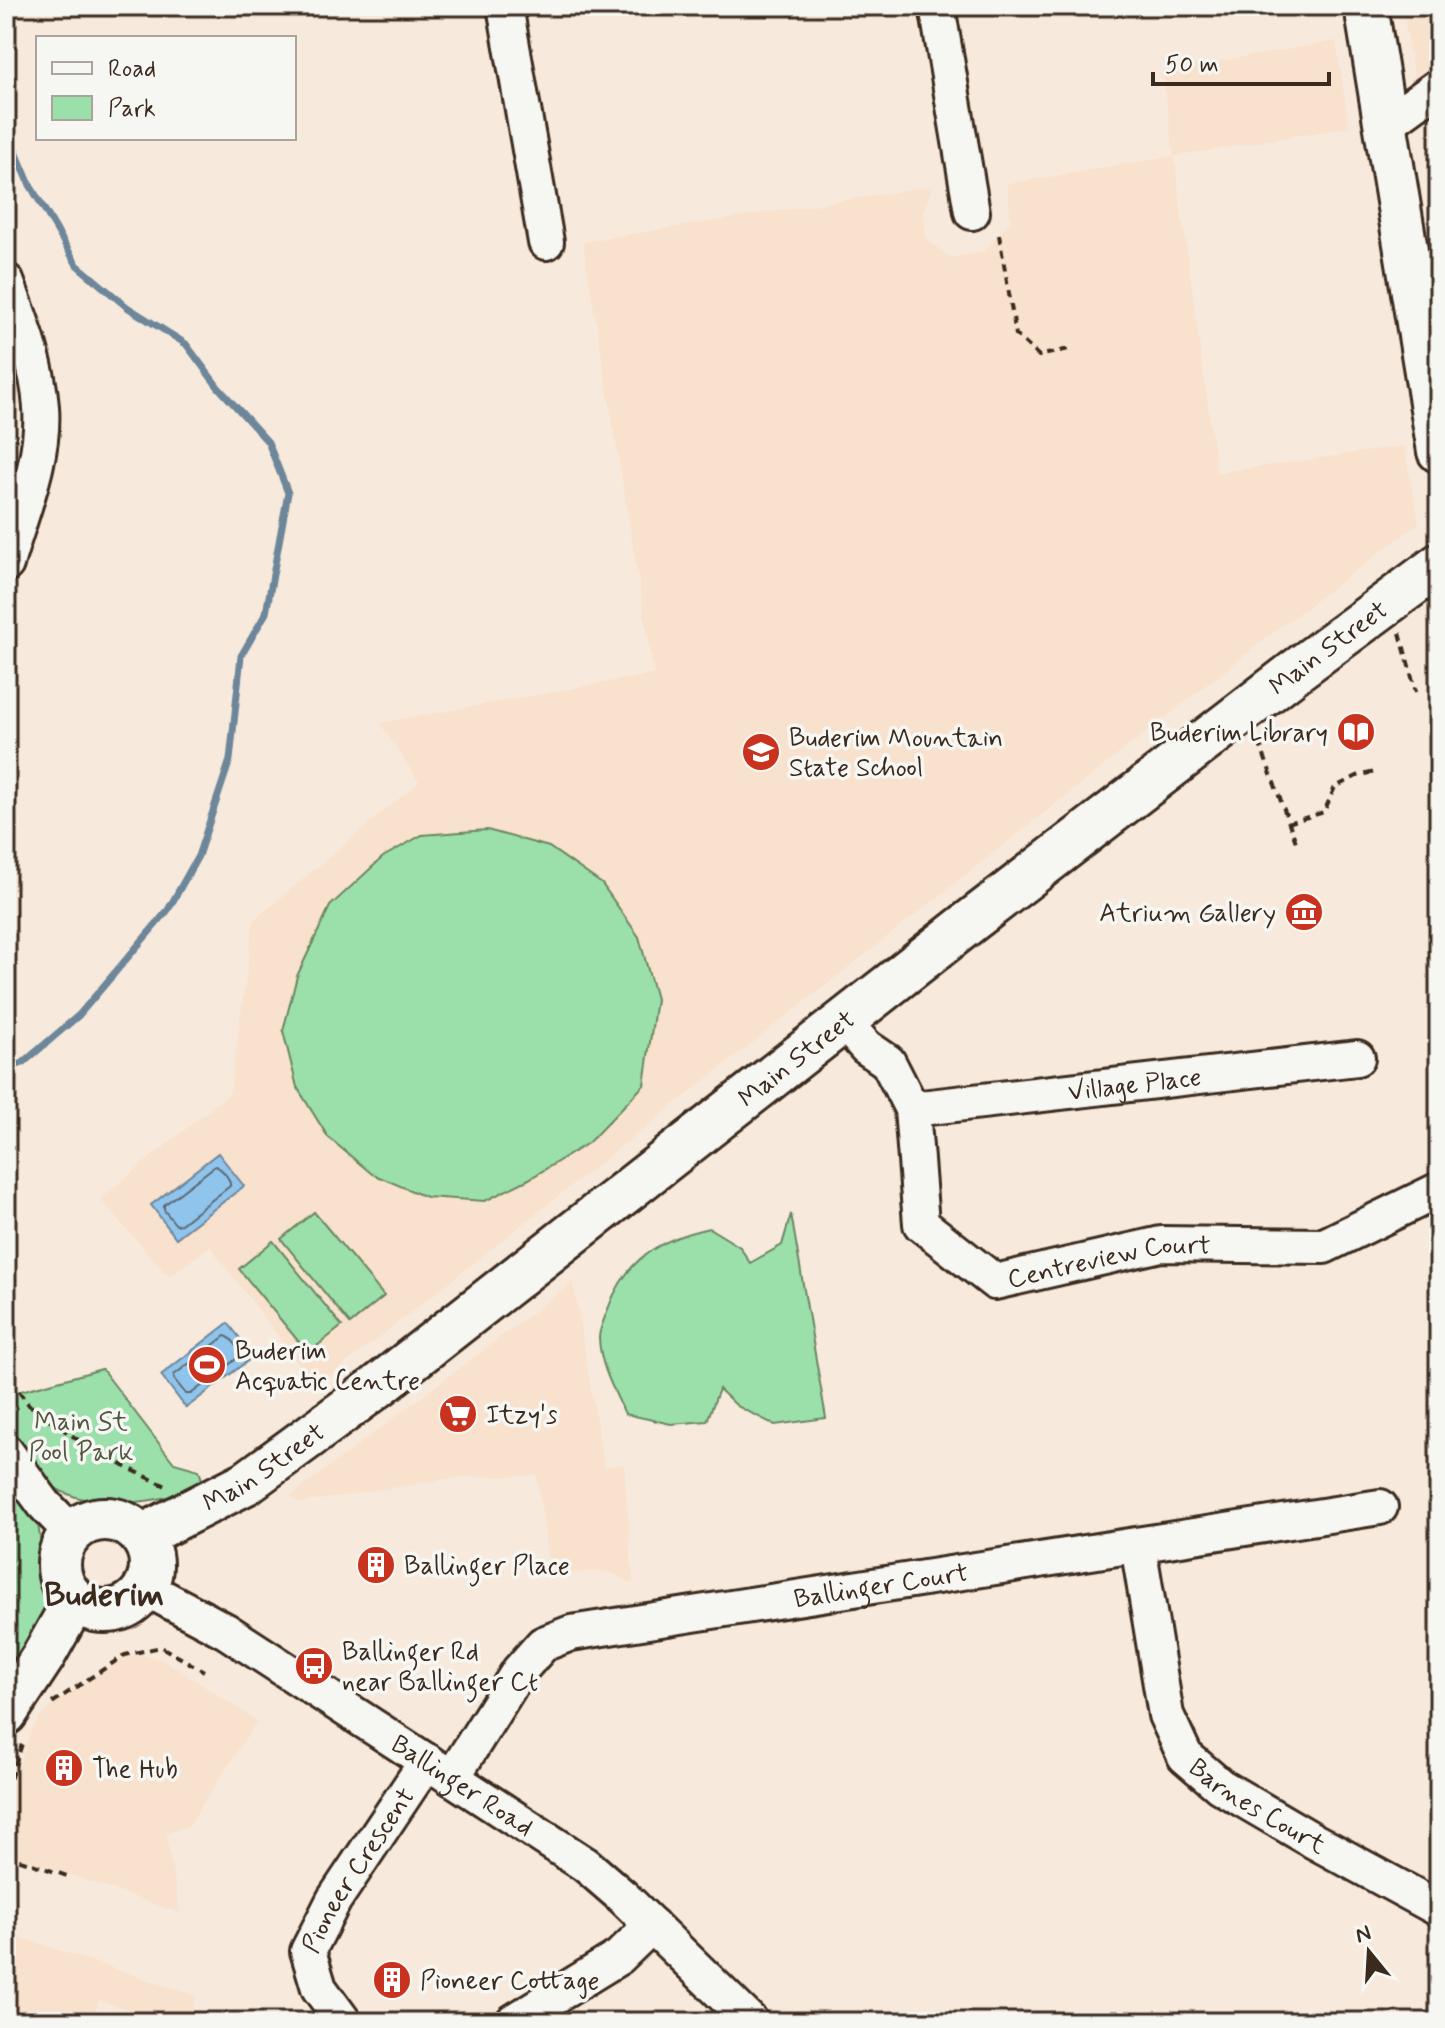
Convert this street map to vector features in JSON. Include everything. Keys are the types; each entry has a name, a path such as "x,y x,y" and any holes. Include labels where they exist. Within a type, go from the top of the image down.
{"main road":[{"path":"1366,6 1439,451"},
{"name":"Main Street","path":"142,1536 223,1496 269,1467 543,1258 843,1021 1287,678 1439,565"},
{"path":"103,1518 121,1521 142,1536 152,1565 145,1588 134,1602 108,1611 91,1609 75,1600 64,1588 59,1571 62,1546 72,1533 86,1522 103,1518"},
{"path":"25,1719 43,1657 75,1600"}],"street":[{"path":"505,6 546,242"},
{"path":"937,6 972,212"},
{"path":"1385,125 1439,86"},
{"path":"6,281 28,341 41,406 40,437 34,469 6,564"},
{"name":"Centreview Court","path":"843,1021 866,1047 888,1062 912,1109 921,1224 995,1282 1161,1244 1324,1246 1439,1190"},
{"name":"Village Place","path":"912,1109 1357,1058"},
{"path":"6,1452 44,1504 72,1533"},
{"name":"Ballinger Court","path":"439,1770 543,1644 571,1633 1380,1507"},
{"name":"Barnes Court","path":"1138,1545 1166,1715 1185,1756 1220,1786 1439,1909"},
{"name":"Ballinger Road","path":"145,1588 226,1631 586,1865 751,2022"},
{"name":"Pioneer Crescent","path":"344,2022 319,1988 308,1951 334,1900 439,1770"},
{"path":"513,2022 619,1957 652,1925"}],"path":[{"path":"999,235 1016,335 1039,356 1073,348"},
{"path":"1399,627 1416,692"},
{"path":"1256,736 1296,842"},
{"path":"1288,823 1324,812 1335,787 1357,776 1375,772"},
{"path":"10,1380 29,1405 81,1442 167,1487 182,1484"},
{"path":"6,1792 25,1719 125,1655 161,1647 204,1671"},
{"path":"6,1855 67,1876 72,1874"}],"shaded area":[{"path":"1402,6 1439,6 1439,84 1418,101"},
{"path":"1336,41 1349,127 1174,156 1162,71"},
{"name":"Buderim Mountain State School","path":"1174,156 1217,473 1404,446 1419,523 1284,624 316,1387 210,1246 169,1277 100,1199 230,1093 254,920 419,782 380,723 654,674 583,242 932,186 924,213 926,239 951,258 985,251 1011,220 1007,184"},
{"path":"573,1282 604,1467 624,1464 633,1584 608,1571 580,1572 551,1580 537,1474 459,1477 299,1503 291,1496"},
{"name":"The Hub","path":"140,1654 164,1660 257,1721 189,1825 166,1834 180,1913 6,1852 6,1803 31,1731 40,1717 55,1703 120,1660"},
{"path":"6,1933 197,1996 187,2022 165,2022 99,2000 92,2022 6,2022"}],"green space":[{"path":"487,830 549,847 602,884 639,937 656,999 644,1085 588,1143 529,1179 485,1201 426,1197 372,1174 328,1137 297,1087 283,1031 297,976 330,906 383,857 422,835"},
{"path":"314,1212 384,1296 350,1324 281,1239"},
{"path":"791,1214 826,1418 775,1425 737,1406 719,1389 707,1421 671,1424 625,1414 605,1368 599,1338 615,1292 624,1277 646,1254 660,1245 709,1228 740,1247 750,1263 782,1245"},
{"path":"273,1241 342,1326 308,1353 239,1269"},
{"name":"Main St Pool Park","path":"102,1369 174,1463 199,1470 204,1486 154,1499 102,1502 78,1498 55,1488 35,1472 17,1444 6,1395"},
{"path":"6,1475 37,1518 43,1557 45,1610 28,1644 10,1672 6,1673"}],"water":[{"path":"218,1153 244,1186 176,1238 151,1205"},
{"name":"Buderim Acquatic Centre","path":"228,1323 254,1356 186,1408 161,1375"}],"waterway":[{"path":"6,128 30,185 77,265 127,307 186,344 218,387 268,442 288,493 266,613 241,656 230,760 198,856 168,910 79,1015 23,1063 6,1069"}],"place":[{"name":"Buderim Library","path":"1356,732"},
{"name":"Buderim Mountain State School","path":"761,752"},
{"name":"Atrium Gallery","path":"1304,912"},
{"name":"Buderim Acquatic Centre","path":"207,1365"},
{"name":"Itzy's","path":"458,1414"},
{"name":"Ballinger Place","path":"376,1565"},
{"name":"Ballinger Rd near Ballinger Ct","path":"314,1666"},
{"name":"The Hub","path":"64,1768"},
{"name":"Pioneer Cottage","path":"392,1980"}],"district":[{"name":"Buderim","path":"104,1593"}]}
